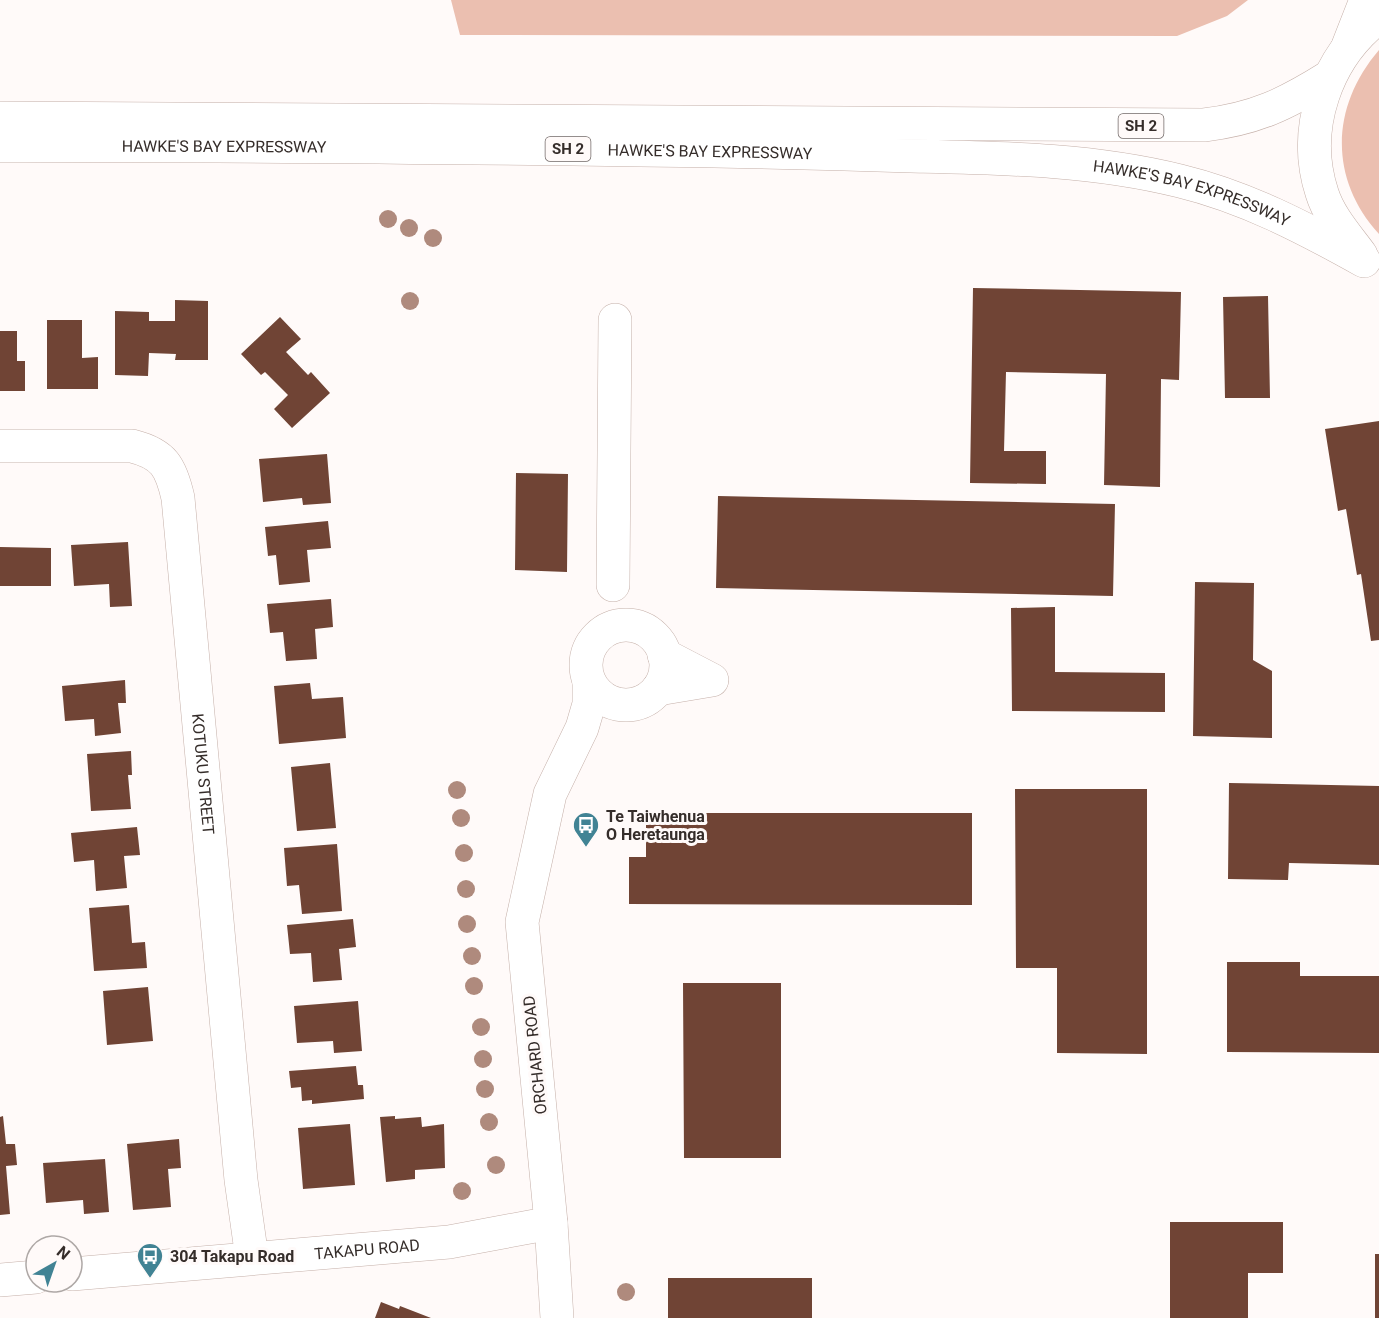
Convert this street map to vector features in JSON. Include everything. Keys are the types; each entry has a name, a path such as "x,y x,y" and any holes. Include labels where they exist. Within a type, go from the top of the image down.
{"main road":[{"path":"1348,46 1366,0"},
{"name":"SH 2","path":"1329,77 1348,46 1379,17"},
{"path":"1329,77 1314,136 1316,164 1322,193 1331,213 1372,266"},
{"name":"HAWKE'S BAY EXPRESSWAY","path":"0,118 1204,125 1236,121 1264,113 1288,102 1329,77"},
{"name":"HAWKE'S BAY EXPRESSWAY","path":"0,146 336,145 1015,158 1080,163 1182,181 1237,198 1287,219 1372,266"},
{"path":"603,631 613,585 615,321"},
{"name":"KOTUKU STREET","path":"0,446 132,446 148,450 164,460 174,478 178,498 240,1168 252,1258"},
{"path":"582,728 596,715 617,705 640,703 658,689 666,672 661,645 652,634 640,627 613,585"},
{"path":"617,705 601,698 589,682 585,664 587,651 603,631 615,626 640,627"},
{"path":"658,689 712,681 664,655"},
{"name":"ORCHARD ROAD","path":"557,1318 551,1224 522,922 550,794 582,728 589,704 589,682"},
{"name":"TAKAPU ROAD","path":"84,1273 449,1242 523,1226 551,1224"},
{"path":"0,1280 24,1278"}],"shaded area":[{"path":"451,0 1248,0 1227,16 1177,36 460,35"},
{"path":"1379,50 1379,234 1362,212 1351,190 1344,166 1342,142 1344,118 1352,94 1363,72"}],"building":[{"path":"973,288 1181,292 1179,380 1161,379 1160,487 1104,485 1106,374 1006,372 1004,451 1046,451 1046,484 970,483"},
{"path":"1268,296 1270,398 1225,398 1223,297"},
{"path":"175,300 208,301 208,360 175,360 176,354 149,353 148,376 115,375 115,311 149,312 149,321 175,321"},
{"path":"280,317 301,339 286,352 308,375 311,372 330,393 292,428 274,409 288,395 265,372 261,375 241,354"},
{"path":"47,320 82,320 82,358 98,357 98,389 47,389"},
{"path":"0,331 17,331 17,361 25,361 25,391 0,391"},
{"path":"1379,421 1379,640 1371,641 1361,574 1357,575 1346,509 1338,511 1325,429"},
{"path":"327,454 331,503 303,505 302,498 263,502 259,459"},
{"path":"516,473 568,474 567,572 515,570"},
{"path":"718,496 1115,504 1113,596 716,588"},
{"path":"328,521 331,548 307,550 310,582 279,585 276,555 268,556 265,527"},
{"path":"128,542 132,606 110,607 109,584 74,586 71,545"},
{"path":"0,547 51,548 51,586 0,586"},
{"path":"1195,582 1254,583 1253,660 1272,671 1272,738 1193,736"},
{"path":"331,599 333,627 315,629 317,659 286,661 283,632 270,633 267,604"},
{"path":"1055,607 1055,672 1165,673 1165,712 1012,711 1011,608"},
{"path":"125,680 126,703 118,703 121,733 95,736 94,719 65,721 62,686"},
{"path":"310,683 312,699 343,697 346,738 279,744 274,686"},
{"path":"131,751 132,775 128,775 131,809 91,811 87,754"},
{"path":"330,763 336,828 297,831 291,767"},
{"path":"1229,783 1379,786 1379,865 1289,863 1288,880 1228,879"},
{"path":"1015,789 1147,789 1147,1054 1057,1053 1057,968 1016,968"},
{"path":"646,813 972,813 972,905 629,904 629,857 646,857"},
{"path":"137,827 140,855 124,856 127,888 96,891 94,860 74,862 71,833"},
{"path":"337,844 342,911 302,914 299,885 287,886 284,848"},
{"path":"129,905 132,943 145,942 147,968 94,971 89,908"},
{"path":"353,919 356,947 339,949 342,980 313,982 311,953 290,954 287,925"},
{"path":"1227,962 1300,962 1300,976 1379,976 1379,1053 1227,1052"},
{"path":"683,983 781,983 781,1158 684,1158"},
{"path":"148,987 153,1041 107,1045 103,991"},
{"path":"358,1001 362,1051 334,1053 333,1041 297,1043 294,1006"},
{"path":"356,1066 358,1085 363,1085 364,1099 312,1104 312,1100 302,1101 301,1087 291,1088 289,1071"},
{"path":"3,1116 6,1144 15,1144 17,1165 6,1166 10,1214 0,1215 0,1117"},
{"path":"395,1116 395,1119 421,1117 422,1127 444,1124 445,1168 415,1170 415,1179 386,1182 380,1117"},
{"path":"350,1124 355,1185 303,1189 298,1128"},
{"path":"179,1139 181,1168 168,1169 171,1207 133,1210 127,1144"},
{"path":"105,1159 109,1212 84,1214 83,1200 46,1203 43,1163"},
{"path":"1170,1222 1283,1222 1283,1273 1248,1273 1248,1318 1170,1318"},
{"path":"1375,1254 1379,1254 1379,1318 1375,1318"},
{"path":"668,1278 812,1278 812,1318 668,1318"},
{"path":"381,1302 399,1309 400,1306 431,1318 375,1318"}],"place":[{"name":"Te Taiwhenua O Heretaunga","path":"586,848"},
{"name":"304 Takapu Road","path":"150,1279"}]}
